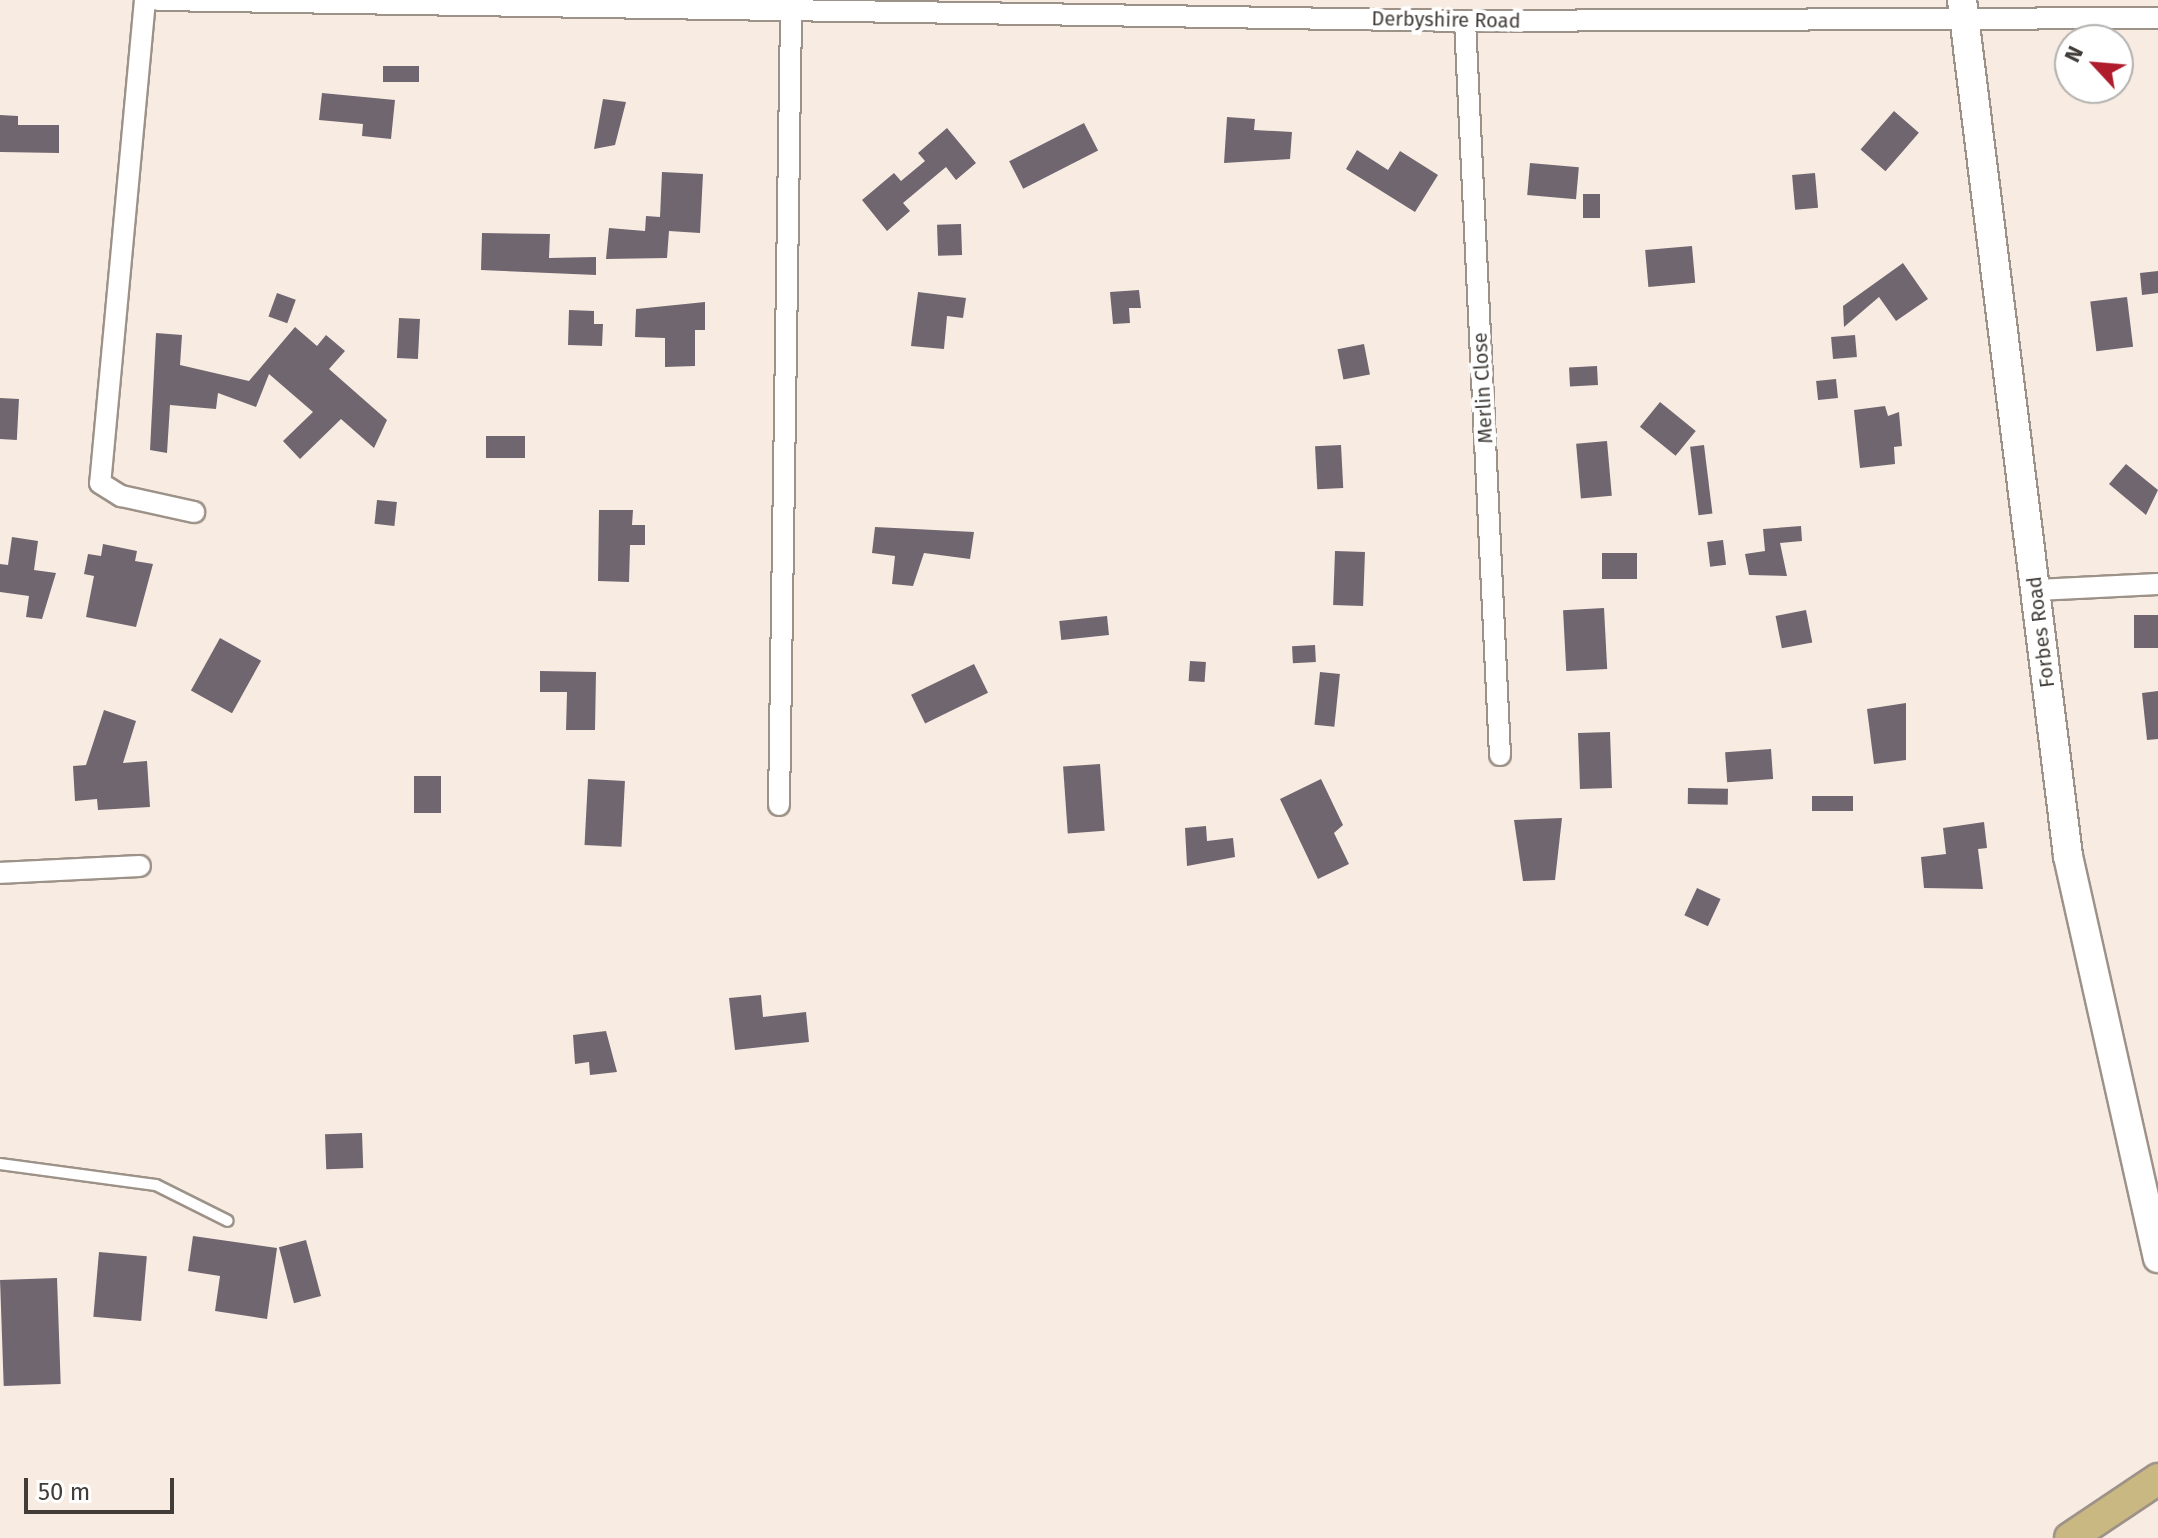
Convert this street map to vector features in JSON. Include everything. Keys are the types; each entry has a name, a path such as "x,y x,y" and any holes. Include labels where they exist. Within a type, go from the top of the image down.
{"main road":[{"name":"Forbes Road","path":"1963,11 2068,856 2158,1258"},
{"path":"2070,1538 2158,1479"}],"street":[{"path":"145,0 100,483 121,496 194,512"},
{"name":"Derbyshire Road","path":"158,0 767,5 791,11 1307,9 1465,21 1963,11 2158,18"},
{"path":"779,805 791,11"},
{"name":"Merlin Close","path":"1465,21 1500,755"},
{"path":"2037,590 2158,584"},
{"path":"0,873 140,866"}],"lane":[{"path":"0,1164 156,1185 228,1221"}],"building":[{"path":"383,66 419,66 419,82 383,82"},
{"path":"322,93 395,100 391,139 362,136 363,124 319,120"},
{"path":"603,99 626,102 615,145 594,149"},
{"path":"1894,111 1919,133 1885,171 1861,149"},
{"path":"0,115 18,116 18,125 59,125 59,153 0,152"},
{"path":"1227,117 1255,119 1254,130 1292,132 1290,159 1224,163"},
{"path":"1084,123 1098,151 1023,189 1009,161"},
{"path":"947,128 976,163 956,180 946,167 903,203 910,211 887,231 862,200 894,173 901,181 925,161 918,153"},
{"path":"1357,150 1388,170 1400,151 1438,175 1415,212 1346,169"},
{"path":"1530,163 1579,167 1576,199 1527,195"},
{"path":"662,172 703,174 700,233 669,231 667,258 606,259 609,228 645,231 646,216 660,217"},
{"path":"1815,173 1818,208 1795,210 1792,175"},
{"path":"1583,194 1600,194 1600,218 1583,218"},
{"path":"961,224 962,255 938,256 937,225"},
{"path":"482,233 550,234 549,258 596,257 596,275 481,270"},
{"path":"1692,246 1695,283 1648,287 1645,250"},
{"path":"1903,263 1928,299 1896,321 1879,297 1844,327 1843,306"},
{"path":"2158,271 2158,293 2142,295 2140,273"},
{"path":"1139,290 1141,308 1129,308 1130,323 1113,324 1110,292"},
{"path":"918,292 966,298 963,318 947,316 944,349 911,346"},
{"path":"277,293 296,300 287,323 268,316"},
{"path":"2127,297 2133,347 2096,351 2090,302"},
{"path":"705,302 705,330 695,330 695,366 665,367 665,338 635,337 636,309"},
{"path":"569,310 594,311 594,324 603,324 602,346 568,345"},
{"path":"399,318 420,319 418,359 397,358"},
{"path":"295,327 317,346 326,335 345,351 329,369 387,420 374,448 341,419 300,459 283,441 313,412 269,374 256,407 218,393 216,409 170,405 167,453 150,450 156,333 182,335 180,365 249,381"},
{"path":"1855,335 1857,357 1833,359 1831,337"},
{"path":"1364,344 1370,374 1343,380 1337,349"},
{"path":"1597,366 1598,385 1570,386 1569,367"},
{"path":"1836,379 1838,398 1818,400 1816,381"},
{"path":"0,398 19,399 17,440 0,439"},
{"path":"1660,402 1696,431 1676,456 1640,427"},
{"path":"1885,406 1888,416 1899,412 1902,446 1894,447 1895,464 1860,468 1854,410"},
{"path":"486,436 525,436 525,458 486,458"},
{"path":"1607,441 1612,496 1581,498 1576,444"},
{"path":"1341,445 1343,488 1317,489 1315,446"},
{"path":"1704,445 1712,513 1699,515 1690,447"},
{"path":"2126,464 2158,490 2146,515 2109,484"},
{"path":"377,500 397,502 394,526 374,524"},
{"path":"599,510 633,510 632,525 645,525 645,545 630,545 629,582 598,581"},
{"path":"1801,526 1802,541 1780,543 1787,576 1749,575 1745,554 1765,551 1763,529"},
{"path":"875,527 974,532 970,559 924,553 913,586 892,584 895,556 872,553"},
{"path":"12,537 38,541 34,570 56,573 42,619 26,617 29,596 0,592 0,564 8,565"},
{"path":"1723,540 1726,565 1710,567 1707,542"},
{"path":"103,544 137,551 135,561 153,564 136,627 86,617 94,576 84,574 88,554 101,556"},
{"path":"1335,551 1365,552 1363,606 1333,605"},
{"path":"1602,553 1637,553 1637,579 1602,579"},
{"path":"1604,608 1607,669 1566,671 1563,610"},
{"path":"1806,610 1812,642 1782,648 1776,616"},
{"path":"2134,615 2158,615 2158,648 2134,648"},
{"path":"1107,616 1109,635 1061,640 1059,621"},
{"path":"220,638 261,661 232,713 191,690"},
{"path":"1315,645 1316,662 1293,663 1292,646"},
{"path":"1190,661 1206,662 1205,682 1189,681"},
{"path":"974,664 988,693 925,723 911,695"},
{"path":"540,671 596,672 595,730 566,730 567,692 540,692"},
{"path":"1320,672 1340,674 1334,727 1314,725"},
{"path":"2158,691 2158,739 2147,740 2142,693"},
{"path":"1906,703 1906,760 1874,764 1867,709"},
{"path":"104,710 136,721 123,763 147,761 150,807 98,810 97,799 75,801 73,766 86,765"},
{"path":"1610,732 1612,788 1580,789 1578,733"},
{"path":"1771,749 1773,779 1727,782 1725,752"},
{"path":"1100,764 1105,831 1068,833 1063,767"},
{"path":"414,776 441,776 441,813 414,813"},
{"path":"588,779 625,781 621,847 585,845"},
{"path":"1321,779 1343,825 1334,833 1349,864 1318,879 1280,799"},
{"path":"1688,788 1728,789 1728,805 1688,804"},
{"path":"1812,796 1853,796 1853,811 1812,811"},
{"path":"1562,818 1555,880 1523,881 1514,820"},
{"path":"1984,822 1987,848 1978,849 1983,889 1924,888 1921,857 1946,854 1943,828"},
{"path":"1206,826 1207,841 1233,838 1235,857 1187,866 1185,828"},
{"path":"1697,888 1721,899 1708,926 1684,915"},
{"path":"761,995 763,1017 806,1012 809,1042 735,1050 729,998"},
{"path":"606,1031 617,1072 590,1075 589,1062 575,1064 573,1035"},
{"path":"362,1133 363,1168 326,1169 325,1134"},
{"path":"193,1236 277,1248 267,1319 215,1311 220,1276 188,1271"},
{"path":"306,1240 321,1296 294,1303 279,1247"},
{"path":"99,1252 147,1256 141,1321 93,1317"},
{"path":"57,1278 61,1384 4,1386 0,1280"}]}
